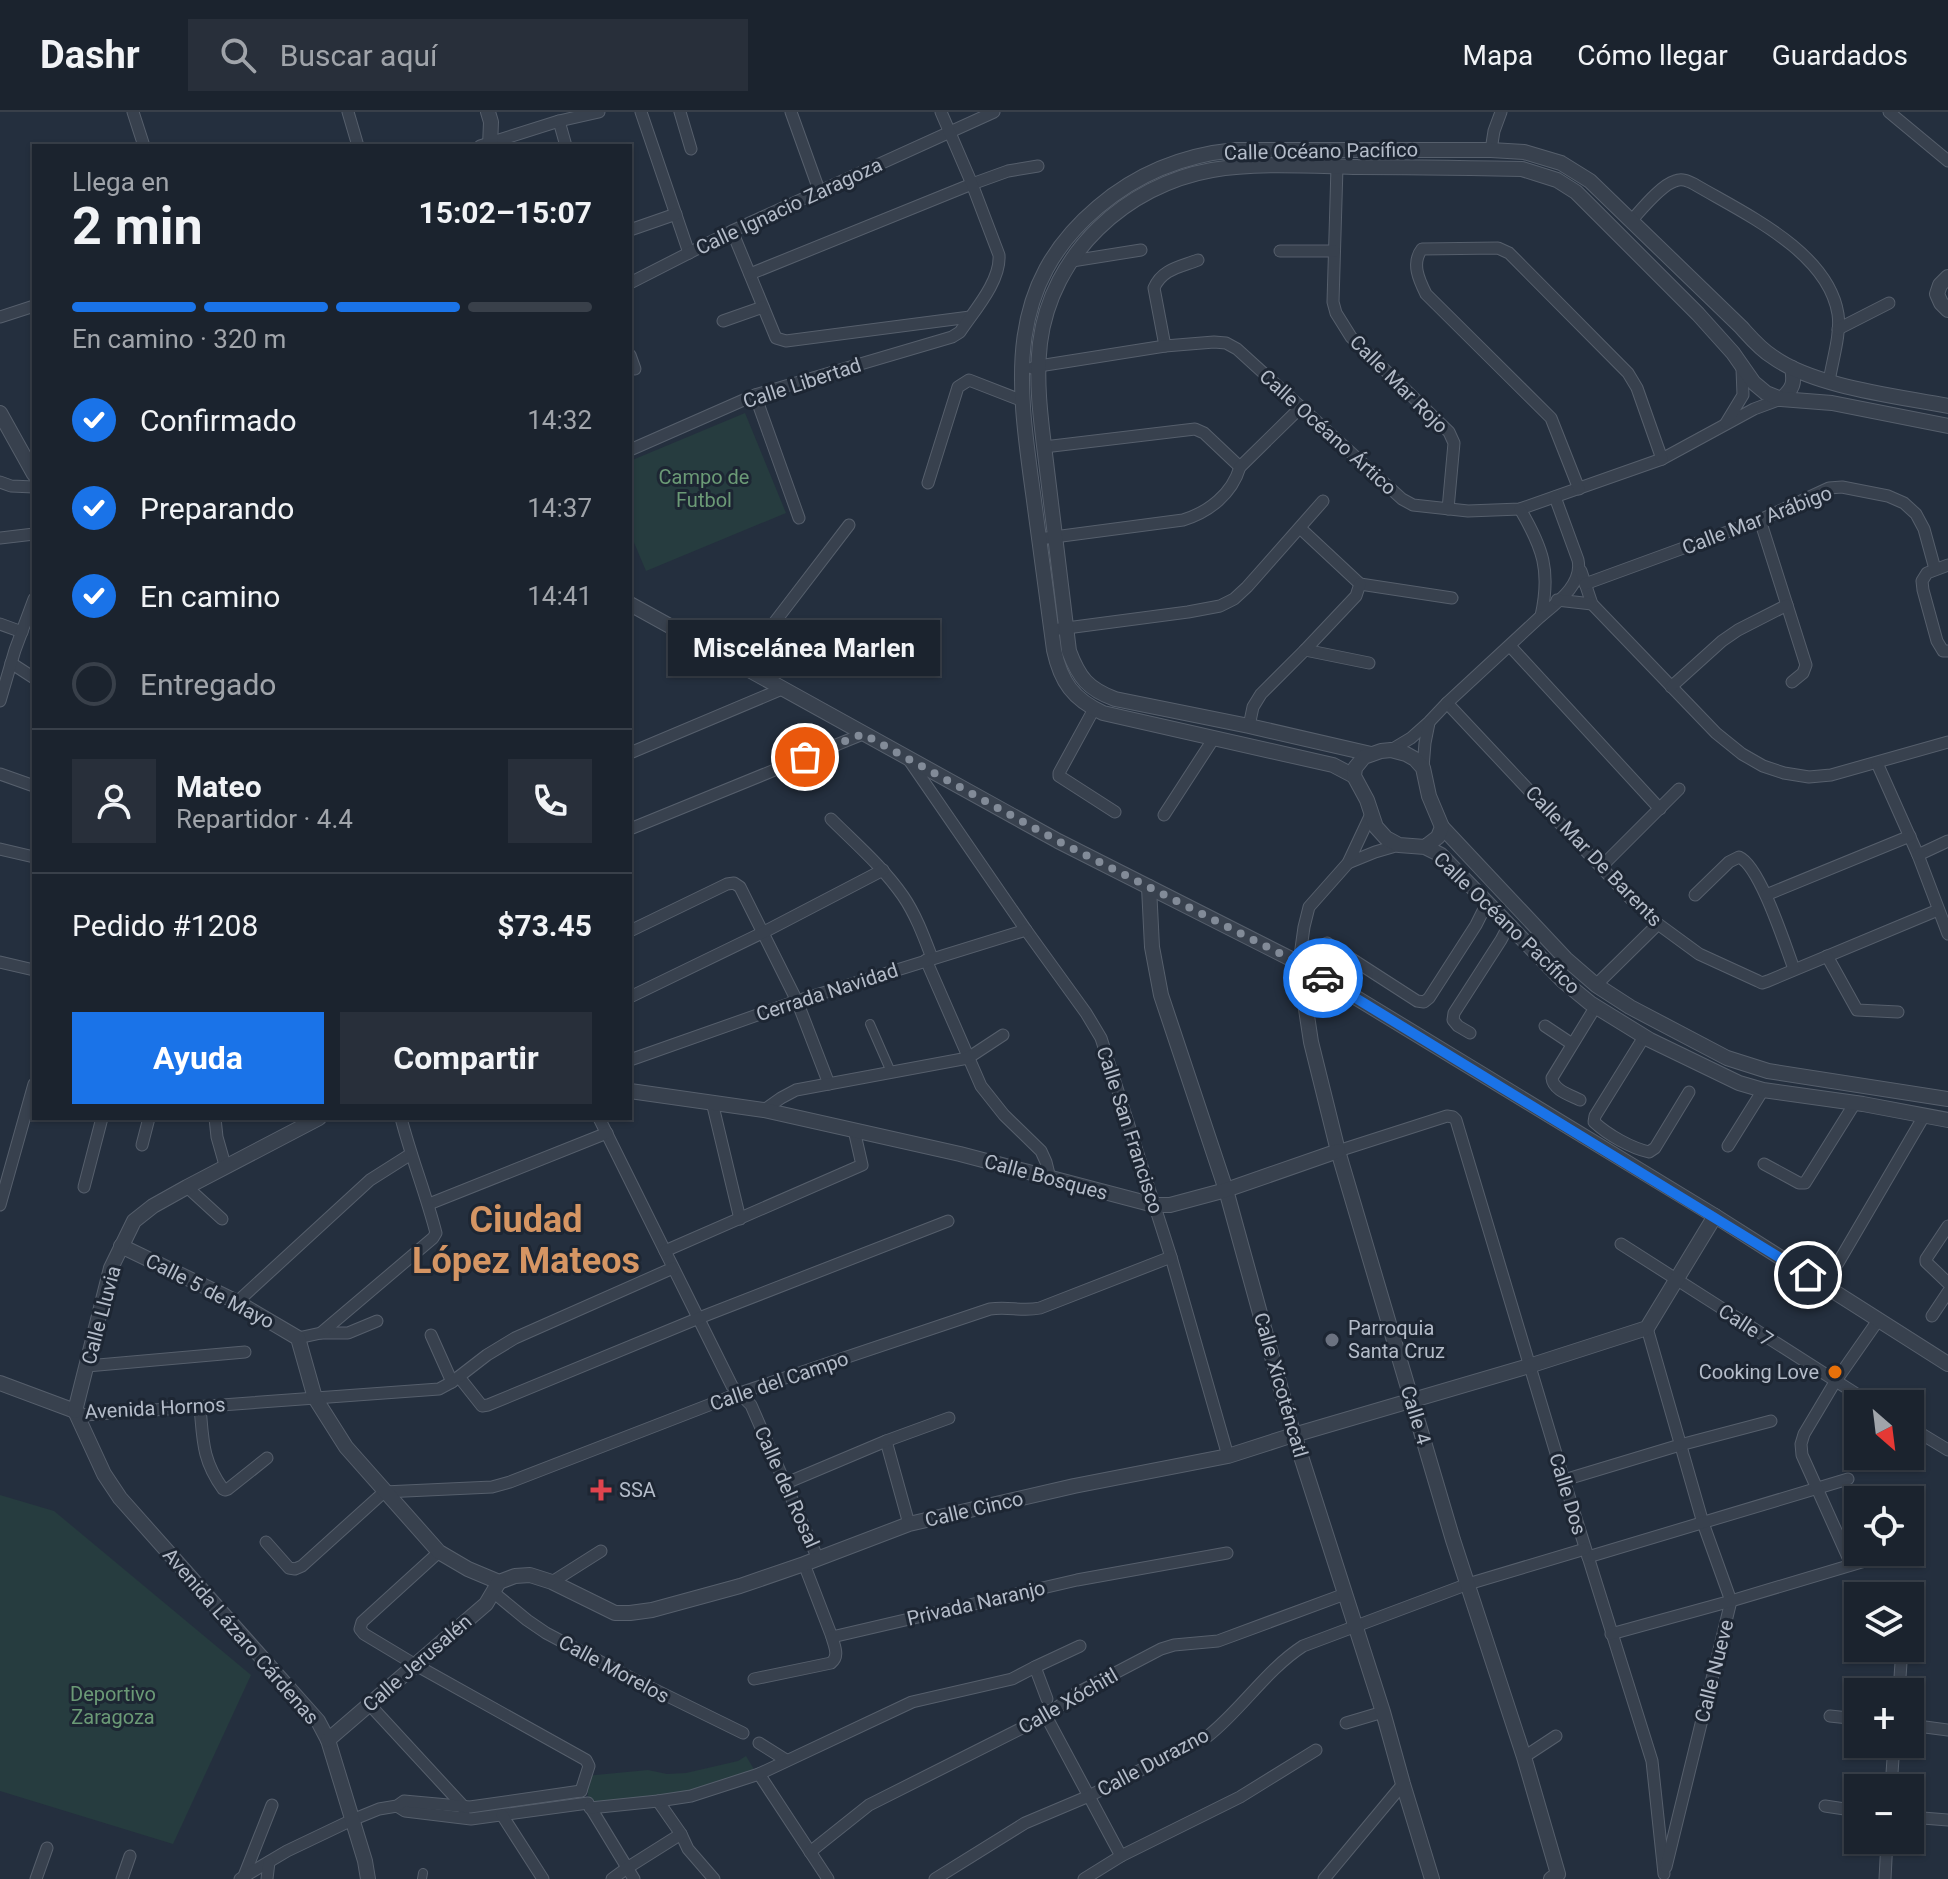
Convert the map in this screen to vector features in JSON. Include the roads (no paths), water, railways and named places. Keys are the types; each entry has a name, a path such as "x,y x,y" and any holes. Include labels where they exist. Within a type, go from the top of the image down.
{"street":[{"path":"133,112 143,144"},
{"path":"348,112 357,144"},
{"path":"487,144 491,122 488,112"},
{"path":"490,144 559,121 599,112"},
{"path":"641,112 689,253"},
{"path":"680,112 691,149"},
{"path":"791,112 819,190"},
{"path":"732,231 776,338 786,341 970,317 997,276 999,255 941,112"},
{"name":"Calle Ignacio Zaragoza","path":"632,282 819,190 994,112"},
{"path":"1491,150 1501,112"},
{"path":"1889,112 1948,161"},
{"path":"559,121 565,144"},
{"name":"Calle Océano Pacífico","path":"1371,754 1115,699 1099,693 1084,681 1075,668 1059,629 1039,539 1025,434 1021,373 1026,320 1048,266 1082,220 1132,182 1186,158 1235,150 1524,152 1561,163 1590,181 1774,358 1829,382 1948,406"},
{"path":"750,274 972,184 1008,171 1038,166"},
{"name":"Calle Océano Pacífico","path":"1354,776 1333,765 1103,713 1076,696 1059,669 1055,537 1039,395 1040,342 1052,298 1072,261 1089,237 1113,215 1135,199 1186,176 1236,167 1522,169 1557,180 1576,192 1698,314 1754,383 1766,393 1781,399"},
{"name":"Calle Mar Rojo","path":"1337,167 1333,302 1336,313 1351,337 1449,432 1454,443 1448,509"},
{"path":"1631,221 1665,186 1684,180 1785,238 1819,272 1833,297 1838,329 1829,382"},
{"path":"632,229 676,214"},
{"path":"1579,489 1551,418 1426,294 1418,277 1417,255 1422,249 1498,248 1509,253 1628,373 1637,388 1662,459"},
{"path":"1072,261 1141,250"},
{"path":"1280,251 1334,251"},
{"path":"1165,346 1154,288 1166,272 1198,260"},
{"path":"1948,277 1937,294 1948,310"},
{"path":"1838,329 1889,303"},
{"path":"0,317 32,307"},
{"path":"723,321 763,307"},
{"name":"Calle Libertad","path":"632,449 755,395 952,337 960,332 970,317"},
{"name":"Calle Océano Ártico","path":"1021,373 1039,366 1165,346 1226,343 1237,349 1402,499 1413,505 1468,511 1520,509 1579,489 1662,459 1754,409 1781,399"},
{"path":"1724,427 1743,395 1742,355 1759,346"},
{"path":"632,361 635,369"},
{"path":"1781,399 1793,386 1792,368"},
{"path":"928,483 958,387 969,380 1023,401"},
{"path":"755,395 799,518"},
{"path":"1781,399 1832,403 1948,426"},
{"path":"1039,539 1183,520 1208,510 1229,490 1240,467 1300,408"},
{"path":"0,413 32,470"},
{"path":"1044,447 1195,429 1204,433 1240,467"},
{"path":"0,482 32,487"},
{"name":"Calle Mar Arábigo","path":"1585,584 1760,520 1829,488 1842,487 1888,496 1904,503 1916,514 1924,529 1935,569"},
{"path":"1555,497 1592,604 1727,742 1763,766 1809,777 1831,775 1948,742"},
{"path":"1059,629 1220,606 1247,587 1323,501"},
{"path":"1520,509 1543,556 1546,586 1541,616"},
{"path":"1760,520 1806,665 1803,673 1792,682"},
{"path":"741,666 849,525"},
{"path":"1300,528 1360,584 1452,598"},
{"path":"0,538 32,534"},
{"path":"1948,565 1927,573 1922,581 1937,641 1943,651 1948,651"},
{"path":"1429,722 1423,768 1429,796 1442,827 1438,837 1425,847 1399,845 1386,838 1376,827 1367,800 1354,776 1358,763 1371,754 1391,750 1411,738 1559,601 1581,571"},
{"path":"1249,726 1253,707 1261,694 1356,596 1360,584"},
{"path":"1545,596 1559,601 1592,604"},
{"path":"632,605 1058,841 1299,963 1715,1216 1948,1364"},
{"path":"1671,687 1722,641 1787,605"},
{"path":"0,701 32,606"},
{"path":"0,624 22,640"},
{"path":"0,651 22,640"},
{"path":"1510,646 1660,809"},
{"path":"1305,650 1369,663"},
{"path":"11,663 32,677"},
{"path":"632,752 782,689"},
{"name":"Calle Mar De Barents","path":"1447,703 1658,924 1699,954 1762,983 1938,910"},
{"path":"1094,709 1059,776 1115,812"},
{"path":"1164,815 1206,736 1203,717"},
{"path":"632,828 863,734"},
{"path":"1391,750 1415,759 1423,768"},
{"name":"Calle San Francisco","path":"907,758 1101,1038 1171,1257 1228,1456"},
{"path":"1877,763 1947,929"},
{"path":"0,774 32,785"},
{"path":"1602,866 1679,789"},
{"name":"Calle 4","path":"1371,814 1348,863 1309,907 1299,963 1311,1042 1338,1151 1411,1400 1524,1757 1557,1877"},
{"path":"831,819 883,870 917,919 929,959 981,1086 1004,1115 1041,1151 1050,1178"},
{"name":"Calle Océano Pacífico","path":"1442,827 1566,959 1596,985 1630,1007 1727,1058 1768,1071 1948,1099"},
{"path":"1766,895 1910,836"},
{"path":"1918,855 1948,841"},
{"name":"Calle 4","path":"1348,863 1399,845"},
{"name":"Calle Océano Pacífico","path":"1425,847 1441,855 1562,980 1644,1037 1722,1075 1763,1090 1948,1120"},
{"path":"0,849 32,857"},
{"path":"1695,895 1729,862 1739,857 1747,860 1766,895 1794,969"},
{"path":"632,996 883,870"},
{"path":"632,930 727,884 734,883 740,887 797,1001 829,1084"},
{"name":"Calle Xicoténcatl","path":"1149,887 1152,947 1161,995 1226,1190 1295,1435 1383,1712 1432,1879"},
{"path":"1327,943 1417,1001 1424,1002 1487,903"},
{"path":"1596,985 1658,924"},
{"path":"1470,1033 1453,1020 1454,1013 1509,925"},
{"name":"Cerrada Navidad","path":"632,1059 797,1001 1026,930"},
{"path":"1827,956 1857,1010 1898,1012"},
{"path":"0,962 32,970"},
{"path":"1580,1100 1555,1087 1552,1078 1596,1006"},
{"path":"870,1024 891,1072"},
{"path":"1545,1026 1572,1044"},
{"path":"764,1110 796,1090 968,1058 1003,1035"},
{"path":"1644,1037 1594,1122 1640,1150 1649,1152 1655,1148 1689,1092"},
{"path":"1722,1075 1727,1058"},
{"path":"1728,1146 1763,1090"},
{"path":"0,1205 32,1091"},
{"name":"Calle Bosques","path":"632,1091 764,1110 960,1154 1154,1205 1170,1205 1226,1190 1338,1151 1447,1116 1453,1117"},
{"path":"712,1102 740,1219"},
{"path":"1764,1164 1799,1183 1805,1183 1855,1103"},
{"path":"1838,1263 1924,1116"},
{"name":"Calle Dos","path":"1453,1117 1652,1761 1664,1877"},
{"path":"84,1187 101,1120"},
{"path":"142,1145 148,1120"},
{"path":"215,1120 225,1165"},
{"path":"222,1219 187,1187 315,1120"},
{"path":"321,1333 436,1233 402,1120"},
{"name":"Calle del Rosal","path":"600,1120 732,1386 751,1405 784,1484 811,1562 832,1637"},
{"path":"665,1251 862,1165 854,1130"},
{"path":"429,1204 607,1133"},
{"path":"237,1302 370,1180 411,1154"},
{"name":"Calle Lluvia","path":"75,1411 111,1268 121,1246 134,1221 187,1187"},
{"path":"1647,1328 1715,1216"},
{"path":"431,1335 456,1379 477,1402 482,1406 488,1405 699,1318 948,1221"},
{"path":"1948,1226 1926,1259 1927,1265 1948,1283"},
{"name":"Calle 7","path":"1621,1244 1848,1390"},
{"name":"Calle 5 de Mayo","path":"121,1246 237,1302 298,1338"},
{"name":"Calle del Campo","path":"384,1492 501,1485 740,1393 990,1309 1005,1306 1026,1311 1040,1308 1171,1257"},
{"path":"456,1379 515,1338 673,1268"},
{"path":"1932,1316 1948,1292"},
{"path":"1844,1549 1802,1455 1801,1444 1835,1382 1879,1319"},
{"path":"377,1321 348,1333 321,1333 298,1338 315,1398 346,1447 439,1552 496,1587"},
{"name":"Calle Cinco","path":"496,1587 515,1576 530,1575 552,1582 615,1613 652,1610 740,1586 909,1524 1074,1486 1228,1456 1647,1328"},
{"name":"Calle Nueve","path":"1647,1328 1703,1523 1731,1601 1664,1877"},
{"path":"87,1366 245,1352"},
{"name":"Avenida Hornos","path":"0,1383 85,1415 439,1389 456,1379"},
{"path":"200,1407 204,1451 223,1489 228,1489 267,1458"},
{"name":"Avenida Lázaro Cárdenas","path":"75,1411 104,1474 120,1498 318,1721 328,1740 368,1879"},
{"path":"784,1484 949,1418"},
{"path":"1564,1480 1771,1421"},
{"path":"1924,1435 1948,1450"},
{"path":"886,1441 909,1524"},
{"name":"Calle Durazno","path":"935,1879 1025,1823 1089,1796 1208,1736 1287,1657 1303,1646 1468,1584 1703,1523 1848,1479"},
{"path":"266,1542 289,1568 295,1569 384,1492"},
{"path":"552,1582 601,1551"},
{"path":"439,1552 362,1622 360,1629 414,1664 586,1760 589,1766 581,1791 634,1879"},
{"name":"Privada Naranjo","path":"832,1637 1077,1580 1227,1553"},
{"path":"1611,1634 1845,1566"},
{"name":"Calle Jerusalén","path":"328,1740 486,1604 496,1587"},
{"name":"Calle Morelos","path":"496,1587 527,1620 546,1633 743,1733"},
{"name":"Calle Xóchitl","path":"810,1852 869,1805 1046,1716 1075,1694 1161,1649 1218,1641 1345,1594"},
{"path":"754,1679 831,1663 836,1654 832,1637"},
{"path":"242,1878 287,1851 352,1820 404,1801 464,1813 502,1815 691,1796 759,1774 912,1702 1012,1679 1080,1646"},
{"path":"1035,1667 1047,1699"},
{"path":"369,1704 464,1813"},
{"path":"1346,1723 1383,1712"},
{"path":"1046,1716 1121,1856"},
{"path":"1830,1716 1844,1718"},
{"path":"1924,1727 1948,1730"},
{"path":"1524,1757 1556,1736"},
{"path":"759,1743 786,1760"},
{"path":"1084,1879 1121,1856 1240,1797 1316,1750"},
{"path":"759,1774 828,1879"},
{"path":"1324,1879 1403,1784"},
{"path":"464,1813 581,1791"},
{"path":"658,1801 688,1849 714,1879"},
{"path":"242,1878 272,1805"},
{"path":"1825,1806 1844,1809"},
{"path":"502,1815 543,1879"},
{"path":"1924,1818 1948,1820"},
{"path":"612,1879 681,1834"},
{"path":"36,1879 47,1848"},
{"path":"1885,1879 1886,1854"},
{"path":"122,1879 130,1856"},
{"path":"267,1879 269,1862"}],"place":[{"name":"Miscelánea Marlen","path":"805,757"},
{"name":"Parroquia Santa Cruz","path":"1332,1340"},
{"name":"Cooking Love","path":"1835,1372"},
{"name":"SSA","path":"601,1490"}],"district":[{"name":"Ciudad López Mateos","path":"526,1240"}],"park label":[{"name":"Campo de Futbol","path":"704,488"},
{"name":"Deportivo Zaragoza","path":"113,1706"}]}
